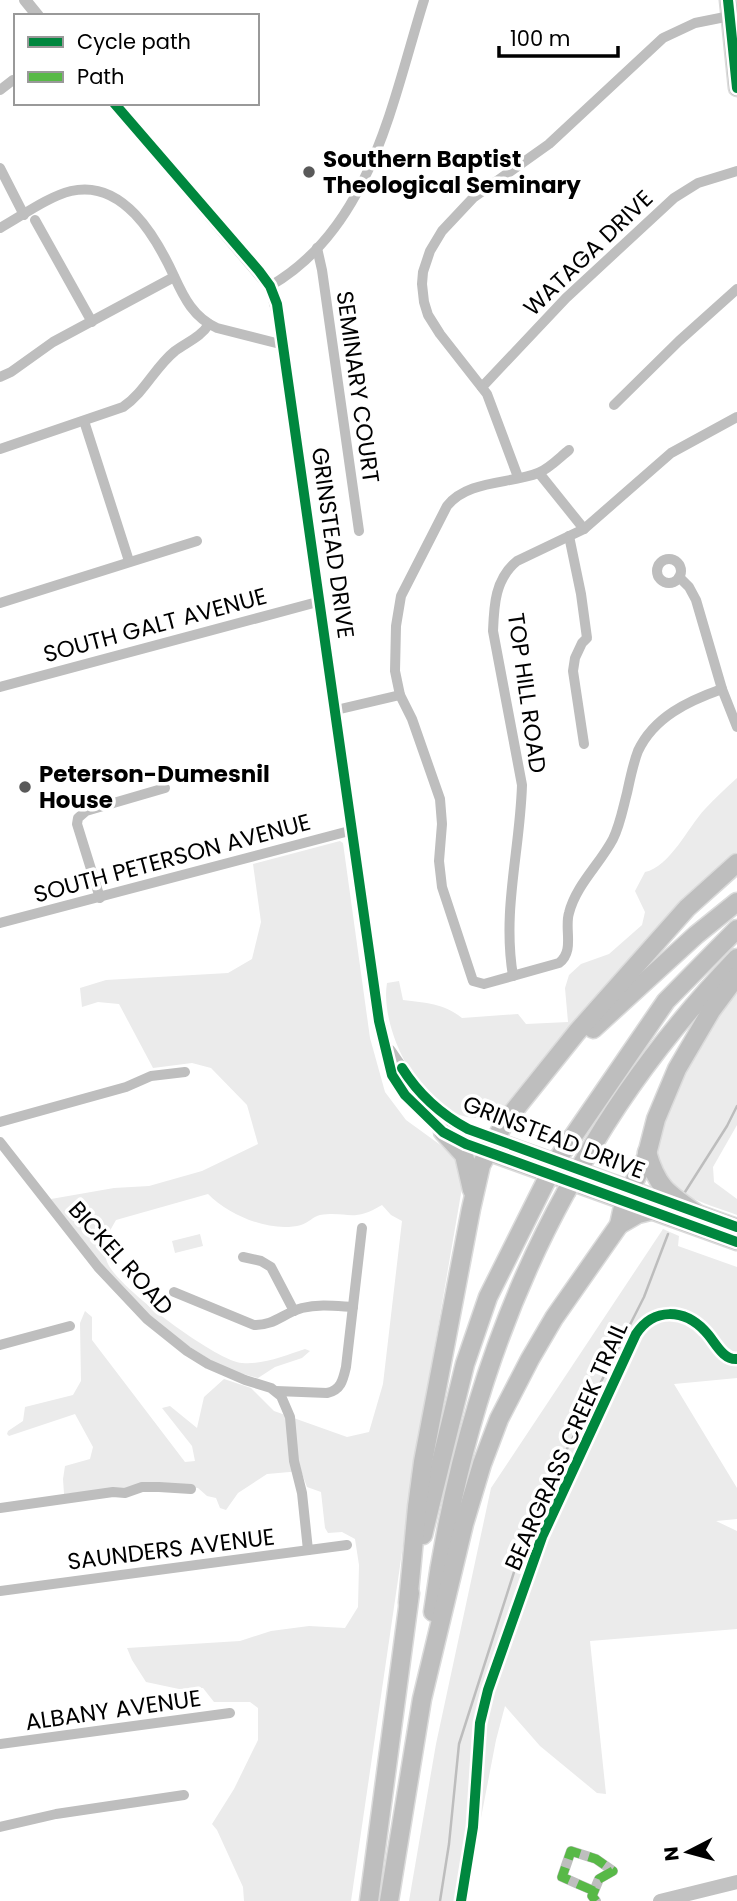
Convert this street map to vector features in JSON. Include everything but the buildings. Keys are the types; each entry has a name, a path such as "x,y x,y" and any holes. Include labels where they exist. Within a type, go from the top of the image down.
{"highway":[{"path":"369,1901 402,1665 416,1507 479,1170 490,1146 510,1115 577,1032 668,928 737,863"},
{"path":"552,1065 696,935 737,902"},
{"path":"408,1603 465,1364 488,1297 561,1154 666,1001 737,929"},
{"path":"389,1901 448,1521 469,1429 510,1308 540,1239 607,1121 660,1047 737,958"},
{"path":"422,1699 474,1487 499,1419 554,1318 620,1225 627,1195 647,1152 654,1126 677,1069 711,1011 737,976"},
{"path":"443,1132 464,1155 473,1197"},
{"path":"647,1152 653,1174 663,1189 695,1213"},
{"path":"620,1225 638,1214 650,1211"}],"main road":[{"path":"729,8 737,88"},
{"name":"GRINSTEAD DRIVE","path":"490,1146 627,1195 737,1227"},
{"name":"GRINSTEAD DRIVE","path":"627,1195 650,1211 737,1242"},
{"path":"660,1901 737,1882"}],"street":[{"path":"25,0 36,14"},
{"path":"270,286 285,278 317,248 340,220 369,171 392,110 424,0"},
{"path":"518,477 494,407 482,387 434,326 424,302 423,272 434,243 473,198 549,144 663,38 729,8"},
{"path":"0,90 13,80"},
{"name":"GRINSTEAD DRIVE","path":"116,105 270,286 277,304 375,998 392,1075 405,1095 443,1132 490,1146"},
{"path":"0,168 24,215"},
{"name":"WATAGA DRIVE","path":"482,387 557,307 674,198 698,183 737,171"},
{"path":"0,228 71,191 96,190 107,194 126,204 133,212 158,245 189,306 209,324 284,345"},
{"path":"34,220 92,322"},
{"name":"SEMINARY COURT","path":"317,248 359,531"},
{"path":"0,377 46,347 174,277"},
{"path":"614,405 737,289"},
{"path":"0,449 123,407 137,397 173,353 204,332 209,324"},
{"name":"TOP HILL ROAD","path":"513,976 510,900 522,785 495,643 494,611 500,583 512,565 527,555 584,529 671,453 737,417"},
{"path":"84,421 129,561"},
{"path":"569,450 539,473 458,495 447,506 406,584 398,608 395,671 400,695 412,719 440,799 442,824 439,874 473,981 480,984 513,976 559,963 566,955 569,910 614,837 636,755 648,735 668,715 686,703 722,689"},
{"path":"539,473 584,529"},
{"path":"569,536 587,638 575,658 573,671 584,744"},
{"path":"0,603 197,541"},
{"path":"679,577 696,600 722,689 737,727"},
{"name":"SOUTH GALT AVENUE","path":"0,687 321,601"},
{"path":"336,710 400,695"},
{"path":"100,898 77,824 78,818 86,811 166,789"},
{"name":"SOUTH PETERSON AVENUE","path":"0,923 353,830"},
{"name":"GRINSTEAD DRIVE","path":"386,1044 411,1083 436,1109 490,1146"},
{"path":"0,1122 126,1087 151,1076 185,1072"},
{"name":"BICKEL ROAD","path":"0,1142 98,1267 147,1318 187,1351 208,1364 276,1391 334,1392 341,1386 346,1367 353,1307"},
{"path":"174,1292 254,1325 264,1325 294,1311 324,1305 353,1307 362,1228"},
{"path":"243,1257 267,1263 271,1267 294,1311"},
{"path":"0,1345 70,1326"},
{"path":"276,1391 286,1405 290,1417 308,1550"},
{"path":"0,1508 113,1492 127,1493 142,1487 191,1489"},
{"name":"SAUNDERS AVENUE","path":"0,1591 347,1545"},
{"name":"ALBANY AVENUE","path":"0,1744 230,1713"},
{"path":"0,1827 56,1814 184,1795"},
{"path":"571,1852 596,1859 613,1871 599,1879 595,1896 562,1877 571,1852"}],"shaded area":[{"path":"737,778 737,852 684,901 510,1103 500,1112 476,1118 454,1113 433,1099 416,1079 392,1030 387,1005 387,983 399,981 403,1000 441,1007 462,1018 518,1014 526,1024 568,1022 565,988 569,975 581,964 609,954 642,925 645,912 635,891 645,872 663,863 705,809"},
{"path":"340,841 343,843 370,1038 385,1092 406,1120 458,1161 463,1182 418,1443 351,1901 244,1901 243,1887 212,1824 234,1789 258,1740 258,1708 250,1702 214,1702 203,1688 179,1689 146,1682 127,1648 240,1641 271,1631 309,1626 345,1628 358,1607 359,1565 355,1539 342,1532 328,1533 325,1528 321,1492 307,1487 301,1471 267,1474 238,1493 226,1510 220,1508 216,1498 207,1496 198,1488 166,1484 64,1494 65,1466 90,1459 93,1447 75,1414 9,1436 7,1434 23,1421 25,1407 73,1395 81,1381 80,1323 85,1311 92,1317 92,1340 185,1462 195,1461 192,1446 162,1408 170,1406 197,1428 204,1397 224,1379 251,1388 274,1411 347,1437 369,1432 383,1384 402,1221 391,1215 382,1205 364,1214 320,1215 301,1225 277,1227 239,1216 208,1194 116,1220 103,1243 108,1264 148,1305 191,1337 229,1359 242,1363 266,1361 305,1349 310,1351 302,1358 275,1367 258,1378 225,1369 174,1337 139,1307 97,1262 51,1199 114,1188 149,1186 202,1171 258,1144 247,1105 211,1068 192,1063 153,1068 119,1004 98,1002 82,1007 80,988 106,980 228,973 252,959 261,922 253,864"},
{"path":"737,991 737,1125 713,1167 714,1182 737,1199 737,1215 693,1199 672,1187 659,1171 657,1153 661,1130 682,1078"},
{"path":"663,1229 679,1236 678,1246 737,1267 737,1378 674,1384 737,1488 737,1519 716,1521 737,1531 737,1629 590,1641 606,1794 597,1793 540,1746 505,1706 465,1901 409,1901 436,1744 491,1488"},
{"path":"200,1234 203,1246 175,1253 172,1241"}],"waterway":[{"path":"685,1192 737,1106"},
{"path":"440,1901 459,1744 530,1522 644,1297 668,1234"}],"marked path":[{"path":"594,1891 562,1877 571,1851 596,1859 613,1871 599,1879 592,1896 596,1901"}],"cycle path":[{"path":"728,0 737,88"},
{"path":"116,105 259,271 270,286 277,304 379,1021 392,1075 405,1095 443,1132 466,1144 737,1242"},
{"path":"402,1068 431,1103 468,1129 737,1227"},
{"name":"BEARGRASS CREEK TRAIL","path":"461,1901 473,1827 480,1723 488,1690 542,1537 636,1334 643,1325 660,1315 679,1315 697,1324 723,1353 737,1359"}],"place":[{"name":"Southern Baptist Theological Seminary","path":"309,172"},
{"name":"Peterson-Dumesnil House","path":"25,787"}]}
